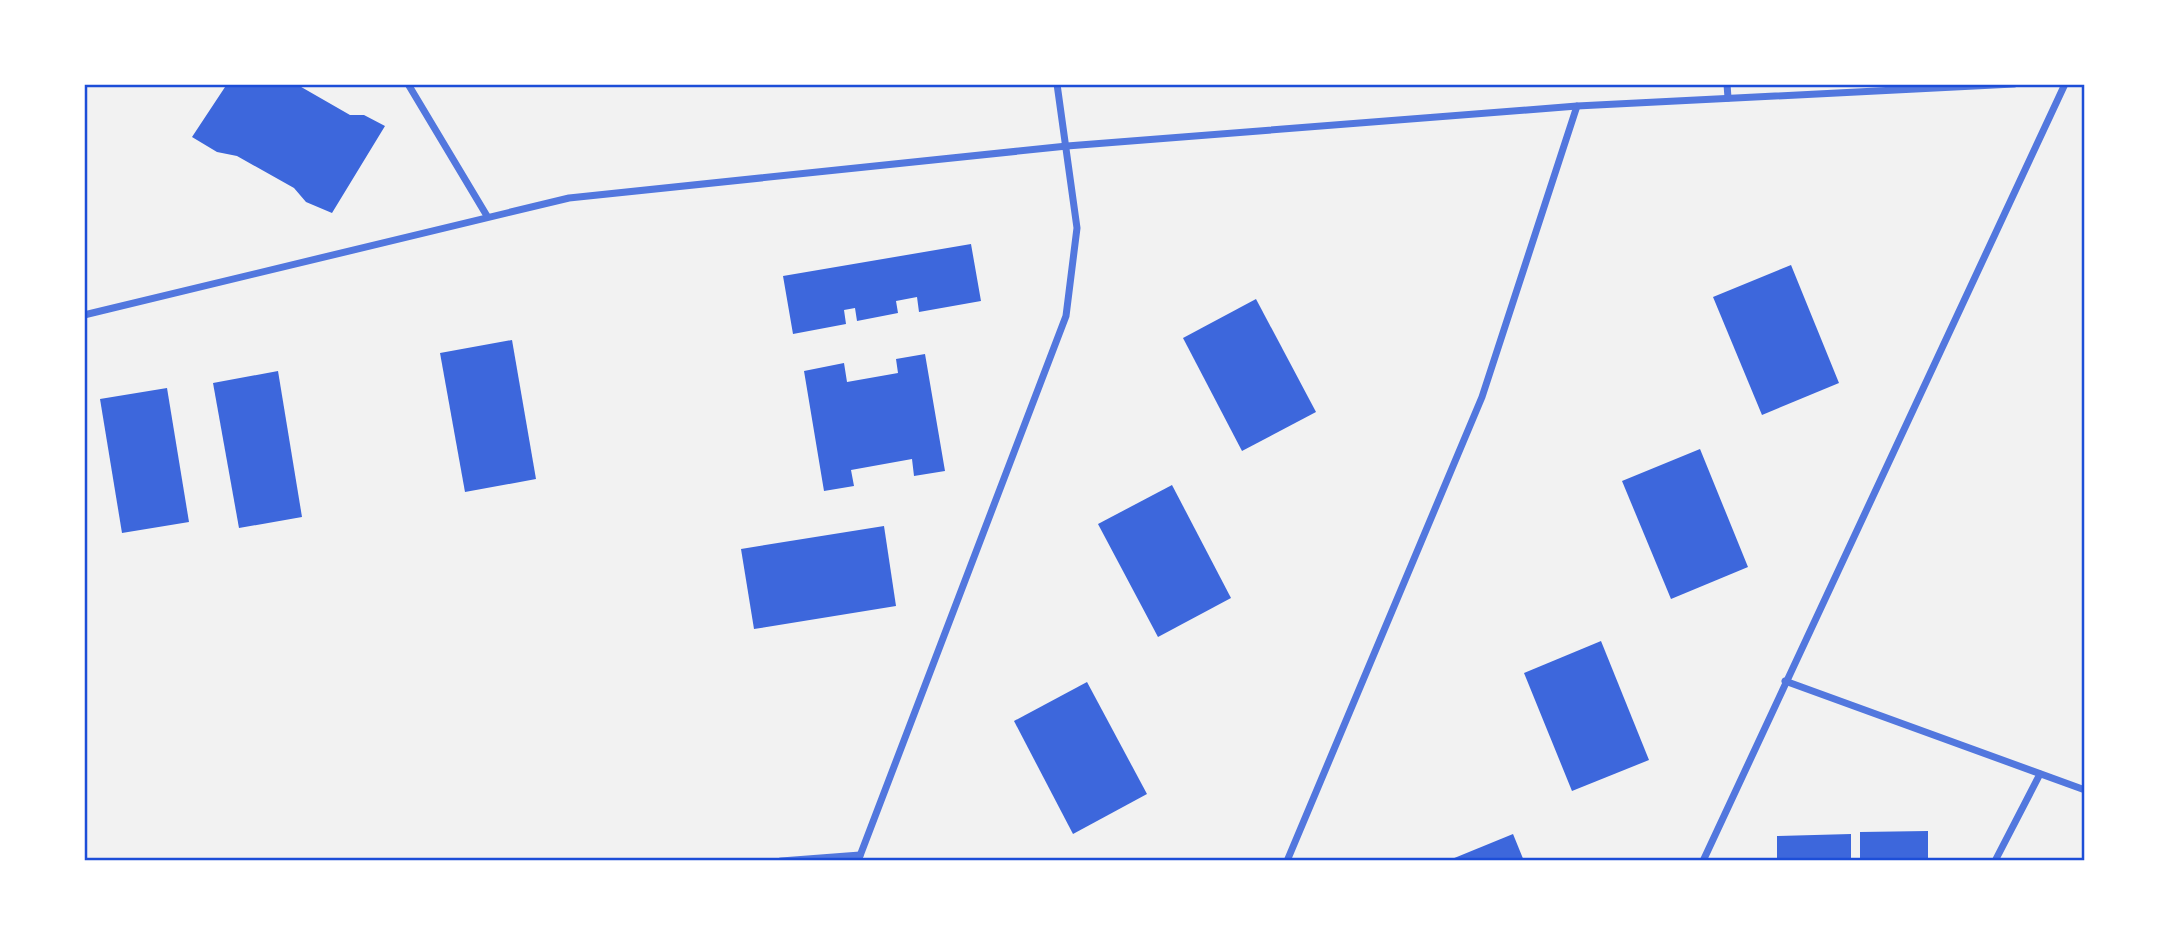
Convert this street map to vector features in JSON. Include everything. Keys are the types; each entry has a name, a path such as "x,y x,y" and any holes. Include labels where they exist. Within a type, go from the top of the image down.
{"street":[{"path":"408,84 487,216"},
{"path":"781,861 859,858 1066,316 1077,228 1058,84"},
{"path":"1727,84 1728,98"},
{"path":"84,315 569,198 1067,146 1577,106 2014,84"},
{"path":"1703,861 2065,84"},
{"path":"1287,861 1482,397 1577,106"},
{"path":"1786,681 2085,790"},
{"path":"1995,861 2040,774"}],"building":[{"path":"227,84 296,84 350,115 364,115 385,126 332,213 306,202 294,188 237,156 217,152 192,137"},
{"path":"971,244 981,301 919,312 917,297 896,301 898,313 857,321 855,308 844,310 846,324 793,334 783,276"},
{"path":"1791,265 1839,383 1762,415 1713,297"},
{"path":"1256,299 1316,412 1242,451 1183,338"},
{"path":"512,340 536,479 465,492 440,353"},
{"path":"925,354 945,471 914,476 912,459 851,470 854,486 824,491 804,371 844,363 847,382 898,373 896,359"},
{"path":"278,371 302,517 239,528 213,383"},
{"path":"167,388 189,522 122,533 100,399"},
{"path":"1700,449 1748,567 1671,599 1622,481"},
{"path":"1172,485 1231,598 1158,637 1098,524"},
{"path":"884,526 896,606 754,629 741,549"},
{"path":"1601,641 1649,760 1572,791 1524,673"},
{"path":"1087,682 1147,794 1073,834 1014,721"},
{"path":"1928,831 1928,861 1860,861 1860,832"},
{"path":"1513,834 1524,861 1447,861"},
{"path":"1851,834 1851,861 1777,861 1777,836"}]}
